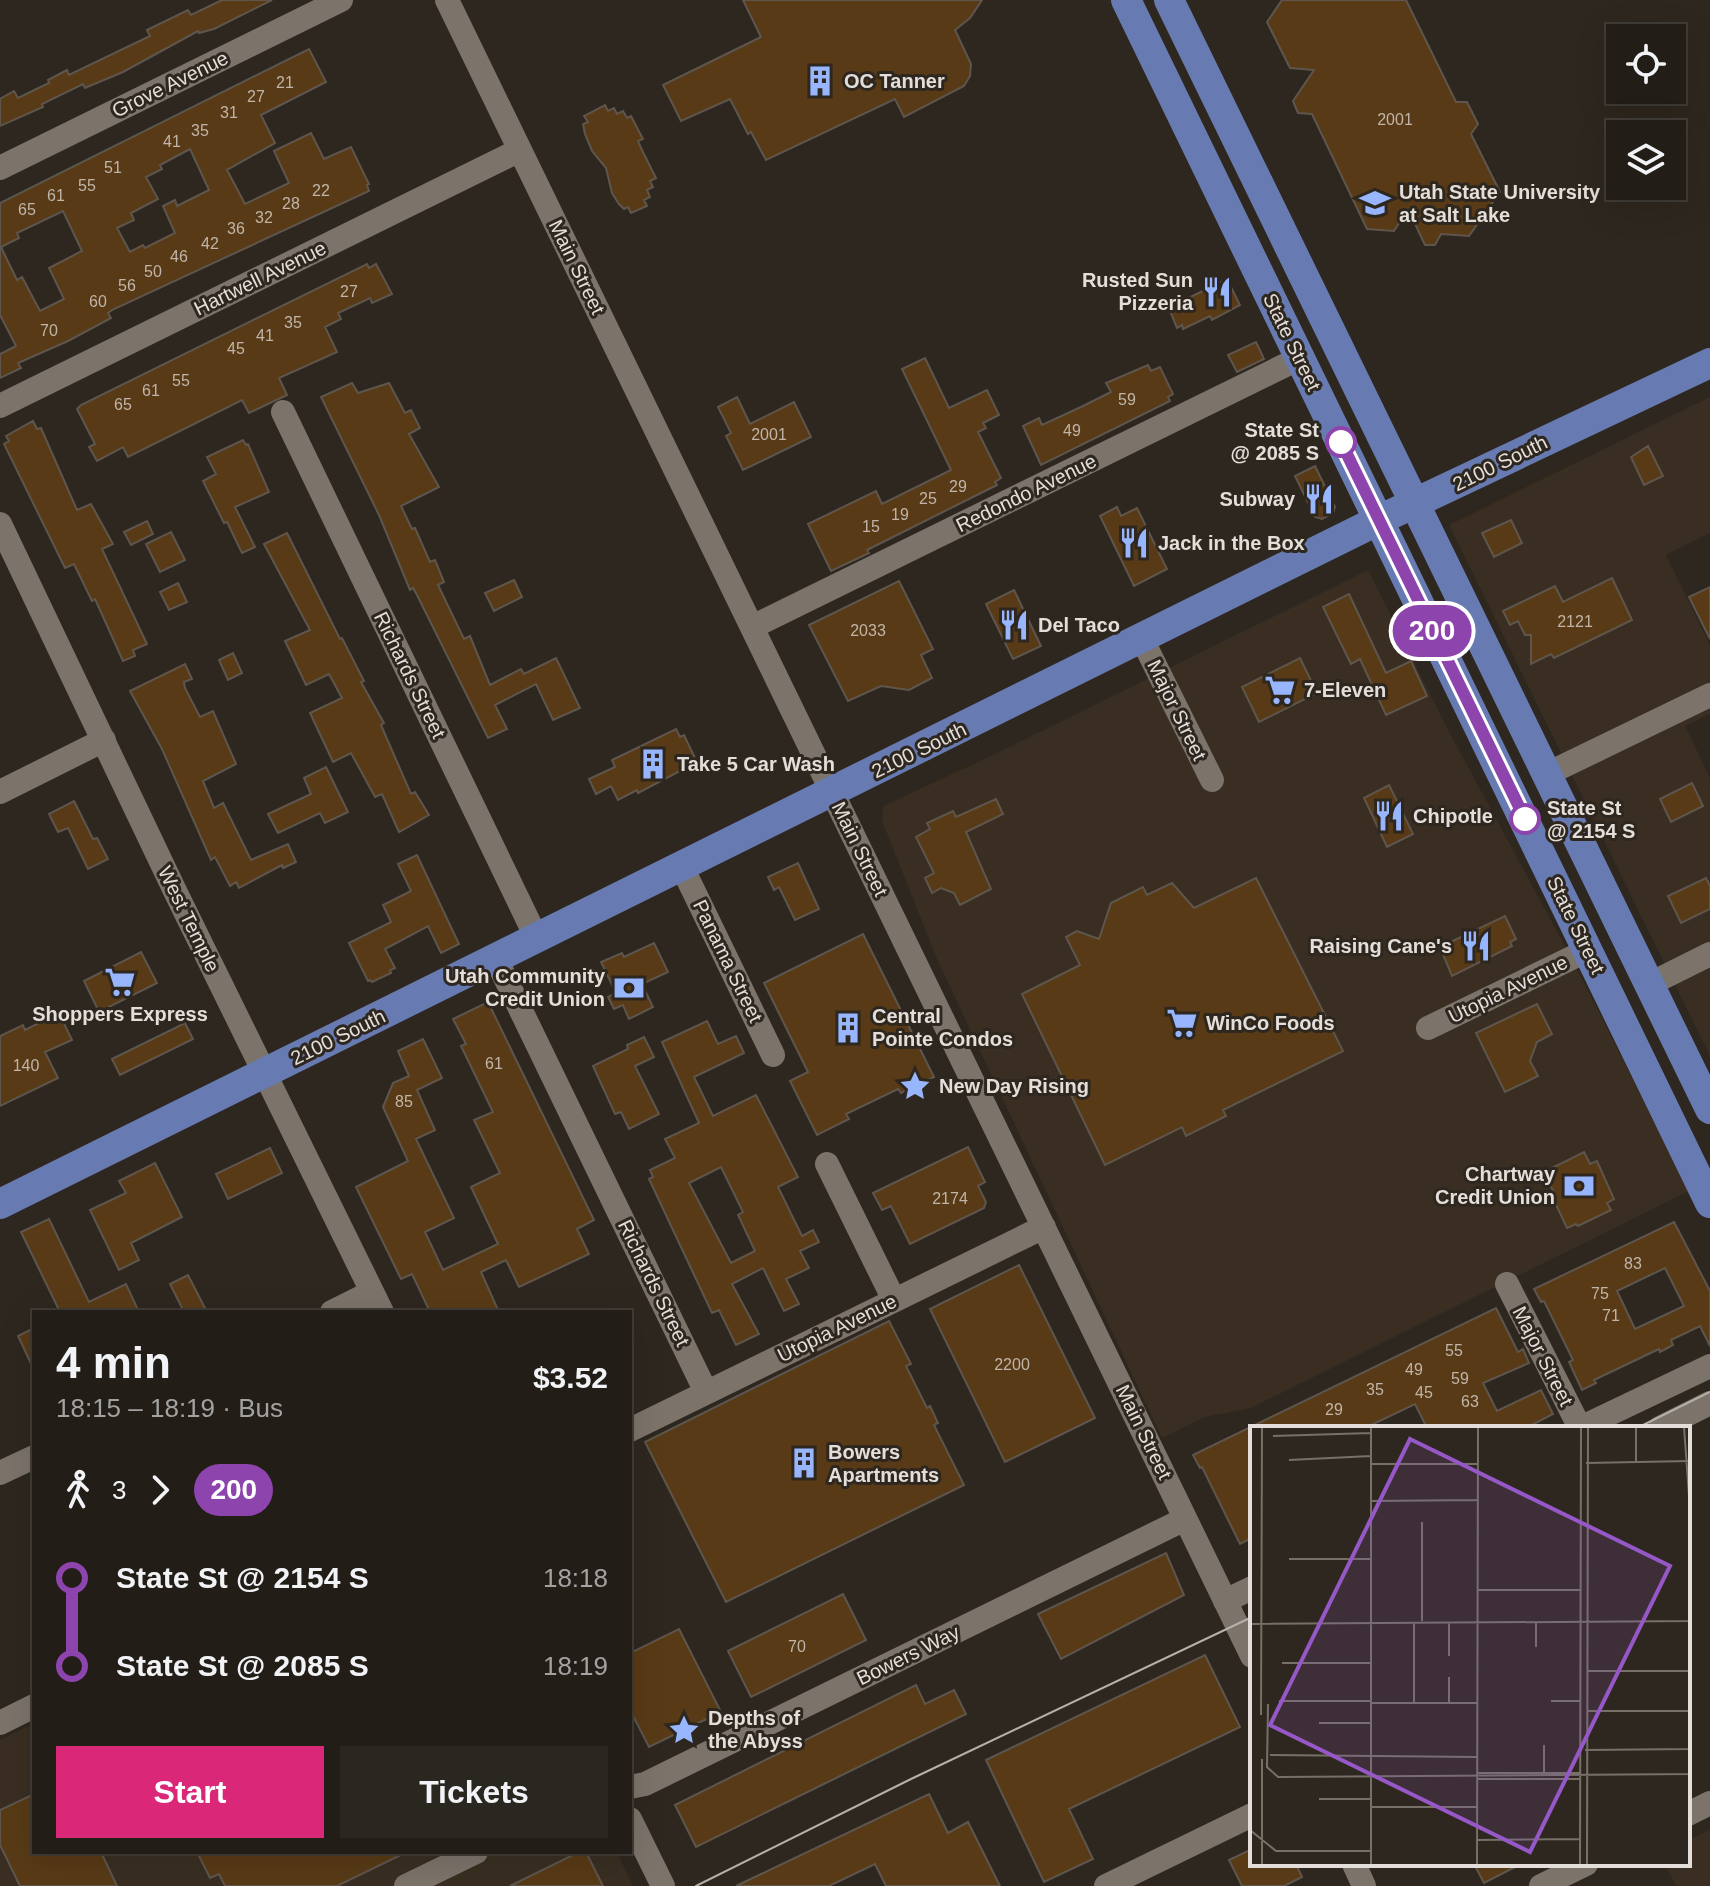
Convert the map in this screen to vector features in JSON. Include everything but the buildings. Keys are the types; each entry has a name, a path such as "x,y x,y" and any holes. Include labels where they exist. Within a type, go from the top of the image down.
{"main road":[{"name":"State Street","path":"1126,0 1710,1203"},
{"name":"State Street","path":"1169,0 1710,1109"},
{"name":"2100 South","path":"0,1204 1379,520 1710,363"},
{"path":"1588,950 1611,957 1654,1039 1666,1054 1686,1059"}],"street":[{"name":"Grove Avenue","path":"0,168 341,0"},
{"name":"Main Street","path":"447,0 1225,1601 1246,1630"},
{"name":"Hartwell Avenue","path":"0,406 520,150"},
{"name":"Redondo Avenue","path":"752,627 1300,358"},
{"name":"Richards Street","path":"283,412 537,939"},
{"name":"West Temple","path":"0,524 377,1302"},
{"name":"Major Street","path":"1142,639 1212,780"},
{"path":"1547,774 1710,695"},
{"path":"0,792 104,740"},
{"name":"Panama Street","path":"682,867 773,1055"},
{"name":"Utopia Avenue","path":"1428,1028 1588,950"},
{"path":"1650,984 1710,954"},
{"name":"Richards Street","path":"496,959 706,1392"},
{"path":"827,1164 894,1300"},
{"name":"Utopia Avenue","path":"632,1429 1044,1227"},
{"name":"Major Street","path":"1507,1284 1579,1426"},
{"path":"341,1310 377,1302"},
{"path":"1584,1426 1710,1366"},
{"path":"1664,1426 1710,1403"},
{"path":"0,1473 32,1458"},
{"name":"Bowers Way","path":"632,1787 659,1778 1185,1519"},
{"path":"1225,1601 1250,1589"},
{"path":"0,1723 32,1707"},
{"path":"1690,1813 1710,1803"},
{"path":"1106,1886 1250,1816"},
{"path":"632,1823 663,1886"},
{"path":"406,1886 472,1854"},
{"path":"1355,1866 1364,1886"},
{"path":"1541,1886 1582,1866"}],"shaded area":[{"path":"1710,397 1710,533 1666,555 1710,645 1710,714 1685,726 1710,778 1710,1056 1449,525"},
{"path":"1368,570 1447,728 1573,961 1689,1191 1251,1408 1205,1417 1162,1438 937,959 882,821 883,806"},
{"path":"32,1724 32,1854 618,1854 633,1886 0,1886 0,1740"},
{"path":"1710,1830 1710,1886 1676,1886 1666,1866 1690,1866 1690,1839"}],"tram line":[{"path":"1641,1426 1710,1392"},
{"path":"696,1886 911,1779 1250,1618"}],"bus line":[{"name":"200","path":"1341,442 1525,819"}],"place":[{"name":"OC Tanner","path":"820,81"},
{"name":"Utah State University at Salt Lake","path":"1375,203"},
{"name":"Rusted Sun Pizzeria","path":"1217,292"},
{"name":"State St @ 2085 S","path":"1341,442"},
{"name":"Subway","path":"1319,499"},
{"name":"Jack in the Box","path":"1134,543"},
{"name":"Del Taco","path":"1014,625"},
{"name":"7-Eleven","path":"1280,690"},
{"name":"Take 5 Car Wash","path":"653,764"},
{"name":"Chipotle","path":"1389,816"},
{"name":"State St @ 2154 S","path":"1525,819"},
{"name":"Raising Cane's","path":"1476,946"},
{"name":"Shoppers Express","path":"120,982"},
{"name":"Utah Community Credit Union","path":"629,988"},
{"name":"WinCo Foods","path":"1182,1023"},
{"name":"Central Pointe Condos","path":"848,1028"},
{"name":"New Day Rising","path":"915,1086"},
{"name":"Chartway Credit Union","path":"1579,1186"},
{"name":"Bowers Apartments","path":"804,1463"},
{"name":"Depths of the Abyss","path":"684,1730"}]}
